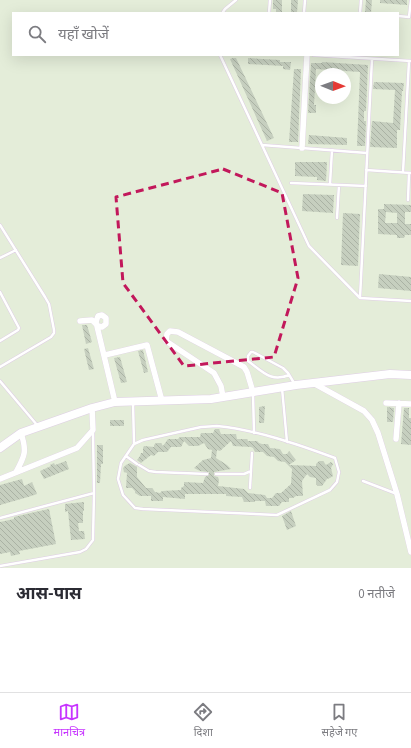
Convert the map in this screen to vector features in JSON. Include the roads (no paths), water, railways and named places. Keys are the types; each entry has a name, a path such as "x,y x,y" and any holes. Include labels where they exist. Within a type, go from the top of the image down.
{"street":[{"path":"302,148 307,56"},
{"path":"80,321 91,320 96,322 115,402"},
{"path":"223,397 221,386 214,373 168,343 166,337 170,331 178,332 244,367 253,392"},
{"path":"105,355 147,345 162,401"},
{"path":"0,448 21,433 92,408 115,402 211,399 282,387 390,374 411,375"},
{"path":"315,384 364,411 372,420 378,433 397,494 411,552"},
{"path":"386,403 411,404"},
{"path":"396,439 399,404"},
{"path":"0,479 77,448 93,430 92,408"},
{"path":"16,472 24,456 25,445 21,433"}],"lane":[{"path":"223,12 236,0"},
{"path":"269,12 270,0"},
{"path":"304,12 305,0"},
{"path":"360,12 361,0"},
{"path":"399,16 409,17 411,0"},
{"path":"220,56 309,246 360,298 411,301"},
{"path":"328,56 410,61 403,172"},
{"path":"360,298 372,59"},
{"path":"262,145 367,153"},
{"path":"330,184 332,150"},
{"path":"366,170 410,173 408,200"},
{"path":"291,183 366,186"},
{"path":"337,218 339,185"},
{"path":"0,225 49,304 54,333 51,337 0,367"},
{"path":"0,258 16,250"},
{"path":"0,292 19,328 0,341"},
{"path":"289,375 282,378 272,378 248,361 248,356 251,352 253,352 283,368 289,375 296,386"},
{"path":"0,381 38,427"},
{"path":"282,387 286,442"},
{"path":"253,392 254,433"},
{"path":"134,402 134,444"},
{"path":"217,426 237,428 286,442 335,458 339,472 337,482 330,490 277,515 135,508 123,495 118,479 121,463 134,444 143,440 201,427 217,426"},
{"path":"0,566 80,552 86,549 92,540 94,493 93,430"},
{"path":"250,488 252,453"},
{"path":"126,456 150,472 207,474"},
{"path":"216,474 244,474 251,471"},
{"path":"363,481 397,494"},
{"path":"0,518 94,493"}]}
